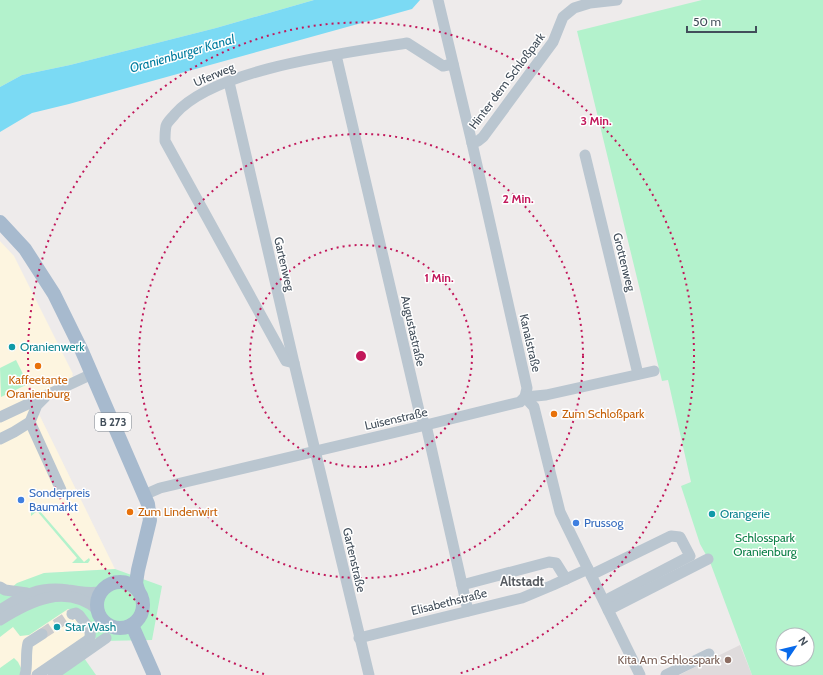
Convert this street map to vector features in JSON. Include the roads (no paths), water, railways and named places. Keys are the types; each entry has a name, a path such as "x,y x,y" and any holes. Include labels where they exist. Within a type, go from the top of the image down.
{"main road":[{"name":"B 273","path":"0,222 25,249 54,294 92,374 144,495 150,516 136,583 138,590"},
{"name":"B 273","path":"119,582 124,578 131,567 146,536"},
{"path":"119,582 129,584 138,590 143,600 143,611 140,618 132,625 122,628 111,626 104,621 98,610 98,600 102,591 109,585 119,582"},
{"path":"132,625 154,675"}],"street":[{"name":"Kanalstraße","path":"438,0 527,388 525,397"},
{"name":"Hinter dem Schloßpark","path":"472,143 483,137 553,42 563,16 574,8 590,3 617,0"},
{"name":"Uferweg","path":"294,363 286,361 165,141 166,125 182,107 203,93 269,68 407,43 443,66 453,64"},
{"name":"Augustastraße","path":"336,55 420,415 426,426 468,611"},
{"name":"Gartenweg","path":"229,82 315,451"},
{"name":"Grottenweg","path":"585,155 638,374"},
{"name":"Luisenstraße","path":"144,495 160,488 426,426 520,402 525,397 546,395 654,371"},
{"path":"0,417 92,374"},
{"path":"0,439 30,422 37,405 49,394"},
{"path":"525,397 534,407 560,512 640,675"},
{"path":"30,422 61,490"},
{"name":"Gartenstraße","path":"315,451 369,675"},
{"name":"Elisabethstraße","path":"359,638 522,598 566,579 589,572 671,536 680,537 690,556 606,605"},
{"path":"606,605 708,559"},
{"path":"462,585 549,562 556,563 566,579"},
{"path":"0,587 5,590 19,593 30,593"},
{"path":"0,610 18,598 41,590 54,588 86,593 96,593 102,591"},
{"path":"0,620 22,606 41,599 55,597 69,597 83,600 98,610"},
{"path":"37,675 91,637 91,633 79,615 76,613 72,614"},
{"path":"25,675 28,643 42,634"},
{"path":"53,675 106,638"},
{"path":"666,675 709,654"}],"water":[{"name":"Oranienburger Kanal","path":"314,0 420,0 412,9 32,113 0,132 0,87 22,75 70,65 216,28"}],"tunnel":[{"path":"42,634 72,614"}],"place":[{"name":"Oranienwerk","path":"12,347"},
{"name":"Kaffeetante Oranienburg","path":"38,366"},
{"name":"Zum Schloßpark","path":"554,414"},
{"name":"Sonderpreis Baumarkt","path":"21,500"},
{"name":"Zum Lindenwirt","path":"130,512"},
{"name":"Orangerie","path":"712,514"},
{"name":"Prussog","path":"576,523"},
{"name":"Star Wash","path":"57,627"},
{"name":"Kita Am Schlosspark","path":"728,660"}],"district":[{"name":"Altstadt","path":"522,581"}],"park label":[{"name":"Schlosspark Oranienburg","path":"765,545"}]}
